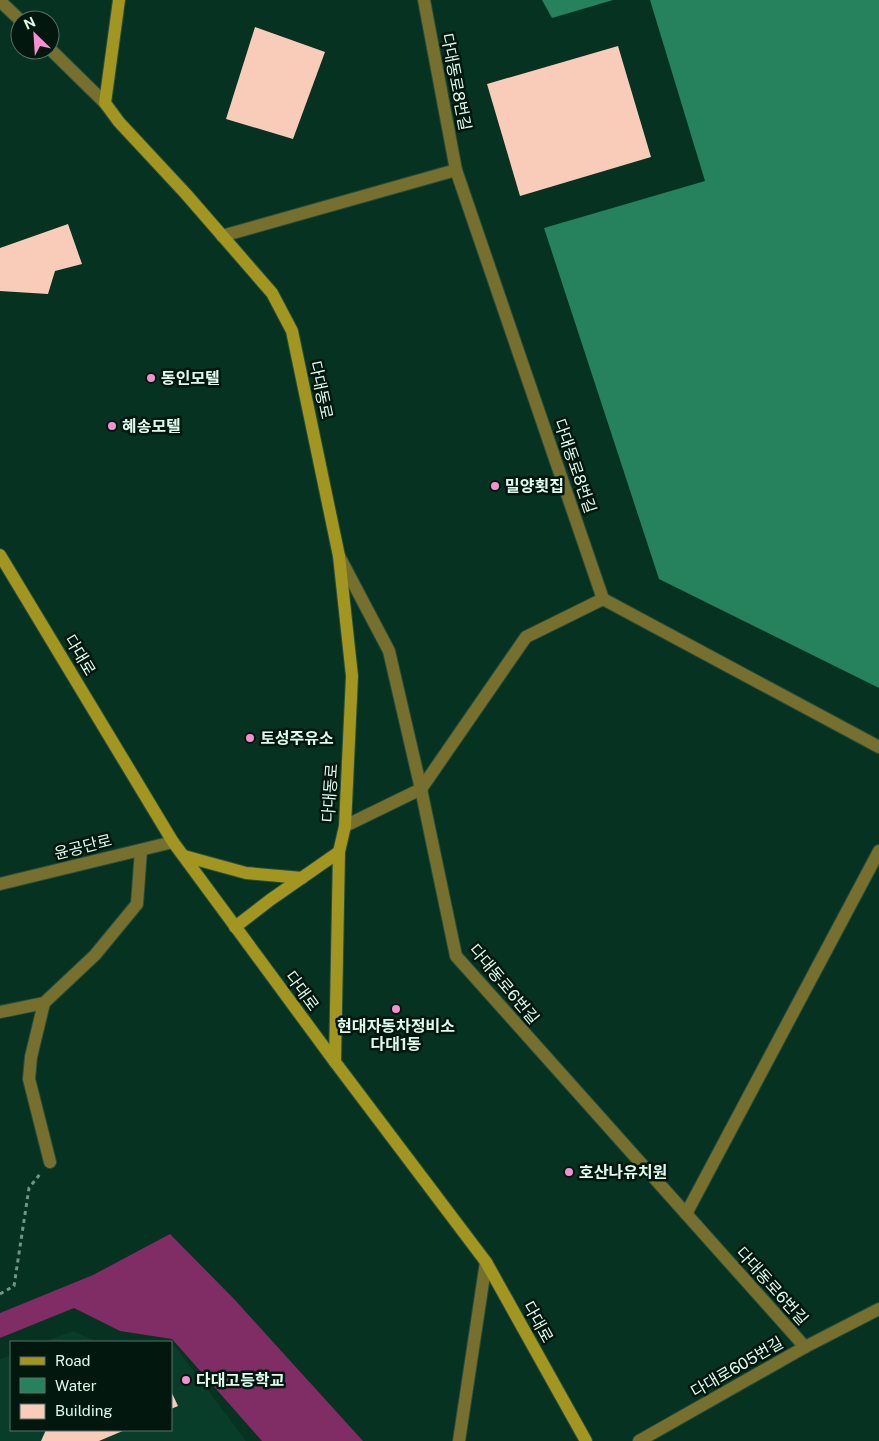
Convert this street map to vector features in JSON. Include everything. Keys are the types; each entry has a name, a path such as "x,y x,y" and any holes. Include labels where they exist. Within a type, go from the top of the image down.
{"street":[{"path":"105,103 118,0"},
{"name":"다대동로8번길","path":"424,0 456,170 603,599"},
{"path":"0,1 10,10"},
{"path":"60,59 105,103"},
{"name":"다대동로","path":"105,103 272,293 292,331 339,556 352,676 345,826 339,852 334,1062"},
{"path":"222,236 456,170"},
{"name":"다대로","path":"0,555 174,842 334,1062 486,1262 586,1441"},
{"name":"다대동로6번길","path":"339,556 389,651 421,789 456,956 805,1347"},
{"path":"345,826 421,789 526,637 603,599 879,747"},
{"name":"윤공단로","path":"0,884 174,842"},
{"path":"0,1012 44,1003 95,955 137,904 141,850"},
{"path":"686,1214 879,851"},
{"path":"235,927 339,852"},
{"path":"184,856 246,873 302,878"},
{"path":"44,1003 31,1057 29,1079 50,1162"},
{"path":"459,1441 486,1262"},
{"name":"다대로605번길","path":"639,1441 805,1347 879,1309"}],"path":[{"path":"0,1294 14,1286 29,1188 50,1162"}],"shaded area":[{"path":"170,1234 235,1300 363,1441 262,1441 172,1339 120,1331 74,1308 0,1338 0,1313 93,1275"},
{"path":"73,1331 96,1341 47,1341"},
{"name":"다대고등학교","path":"172,1342 246,1441 0,1441 0,1359 10,1355 10,1431 172,1431"}],"water":[{"path":"542,0 613,0 552,18"},
{"path":"650,0 879,0 879,688 659,579 544,228 705,181"}],"building":[{"path":"255,27 325,52 293,139 226,119"},
{"path":"618,46 651,157 520,196 487,84"},
{"path":"68,224 82,264 55,271 48,294 0,291 0,248"},
{"path":"172,1393 178,1406 172,1409"},
{"path":"46,1431 123,1431 99,1441 41,1441"}],"place":[{"name":"동인모텔","path":"151,378"},
{"name":"혜송모텔","path":"112,426"},
{"name":"밀양횟집","path":"495,486"},
{"name":"토성주유소","path":"250,738"},
{"name":"현대자동차정비소 다대1동","path":"396,1009"},
{"name":"호산나유치원","path":"569,1172"},
{"name":"다대고등학교","path":"186,1380"}]}
